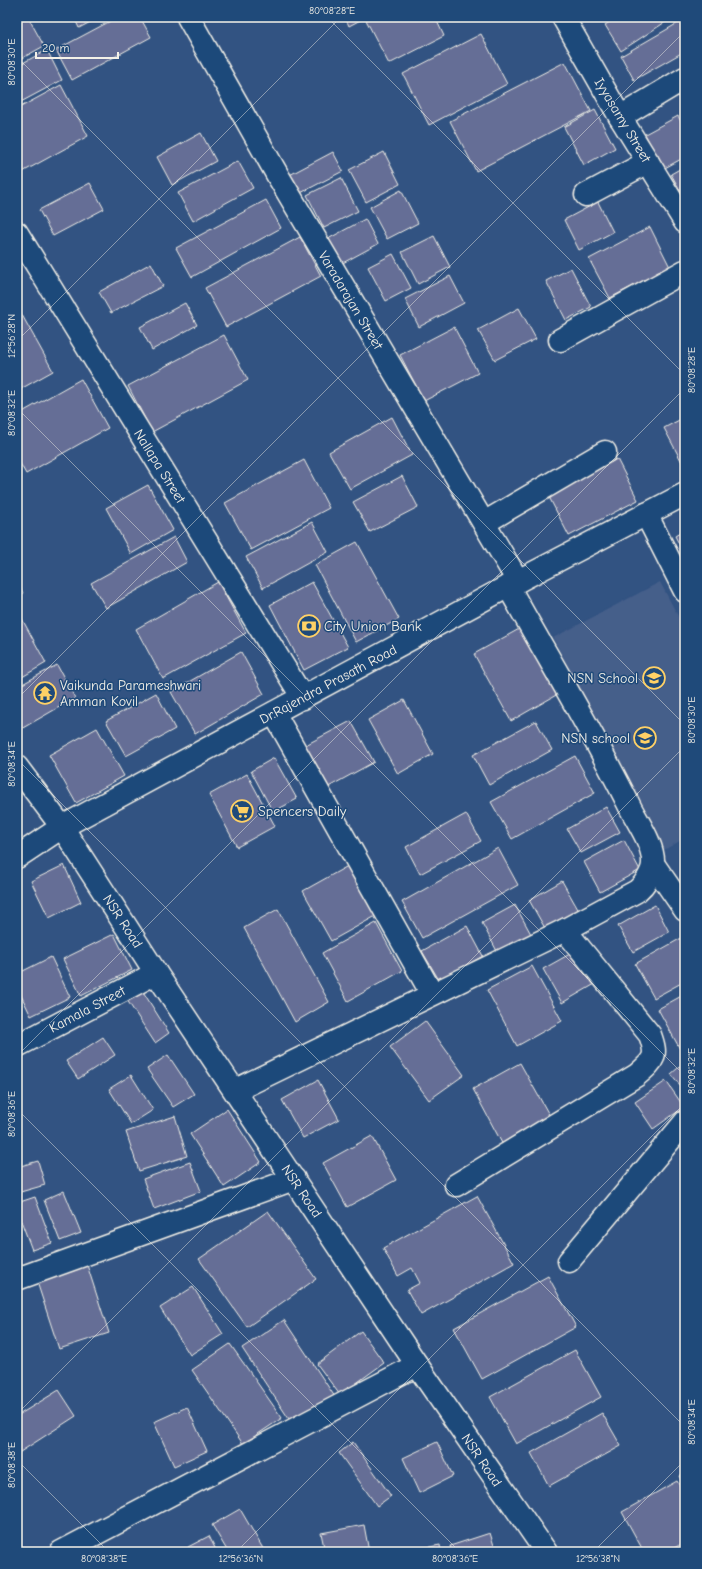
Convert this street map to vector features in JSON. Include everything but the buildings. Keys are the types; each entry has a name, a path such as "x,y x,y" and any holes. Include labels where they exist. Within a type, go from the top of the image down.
{"street":[{"name":"Varadarajan Street","path":"188,17 278,176 484,523 513,584 618,782 652,850 654,865"},
{"name":"Iyyasamy Street","path":"563,17 620,117 685,222"},
{"path":"620,117 685,78"},
{"path":"586,195 648,162"},
{"name":"Nallapa Street","path":"17,234 302,698"},
{"path":"560,340 685,271"},
{"path":"484,523 605,452"},
{"name":"Dr.Rajendra Prasath Road","path":"17,857 62,827 513,584 685,494"},
{"path":"646,514 685,591"},
{"path":"274,713 432,994"},
{"name":"NSR Road","path":"17,767 62,827 156,972 236,1090 417,1365 546,1552"},
{"path":"654,865 685,910"},
{"path":"236,1090 565,930 637,892 649,876 654,865"},
{"path":"456,1185 637,1075 654,1057 654,1046 650,1035 565,930"},
{"name":"Kamala Street","path":"17,1046 156,972"},
{"path":"570,1261 685,1122"},
{"path":"17,1279 294,1179"},
{"path":"61,1552 417,1365"}],"shaded area":[{"name":"NSN school","path":"660,582 685,629 685,838 664,850 553,638"}],"place":[{"name":"City Union Bank","path":"309,626"},
{"name":"NSN School","path":"654,678"},
{"name":"Vaikunda Parameshwari Amman Kovil","path":"45,693"},
{"name":"NSN school","path":"645,738"},
{"name":"Spencers Daily","path":"242,811"}]}
